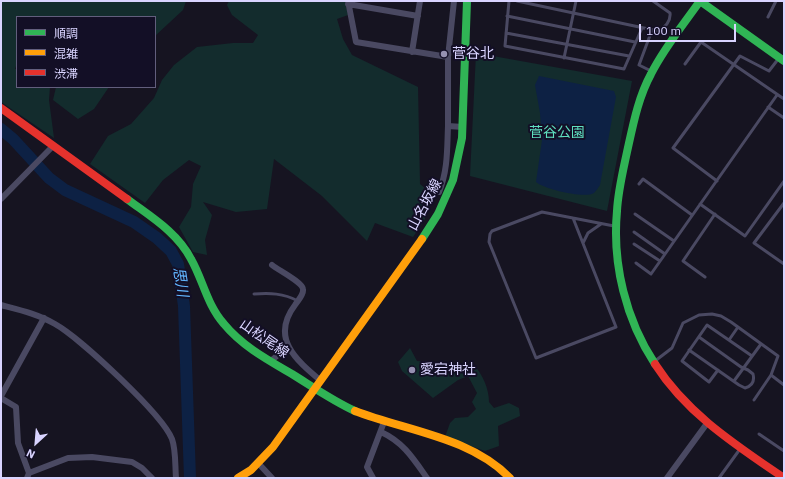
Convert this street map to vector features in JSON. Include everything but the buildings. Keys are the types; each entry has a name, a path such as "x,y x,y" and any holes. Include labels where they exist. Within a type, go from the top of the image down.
{"main road":[{"name":"山名坂線","path":"259,464 321,381 414,251 438,214 460,156 463,127 467,1"},
{"path":"778,476 708,422 677,394 653,362 635,327 624,293 616,240 616,226 622,178 635,112 661,55 700,1 782,60"},
{"name":"山松尾線","path":"1,108 167,228 181,243 191,258 215,313 228,330 243,344 314,389 352,410 488,458 504,470 510,478"},
{"path":"238,478 259,464"}],"street":[{"path":"412,52 420,1"},
{"path":"439,192 444,181 447,161 448,57 454,1"},
{"path":"418,16 348,3 356,42 448,57"},
{"path":"448,126 463,127"},
{"path":"1,198 53,146"},
{"path":"272,265 300,283 303,288 303,295 289,316 284,336 288,346 304,366 321,381"},
{"path":"1,305 44,318 56,324 103,362 163,424 172,439 176,478"},
{"path":"44,318 1,397 16,407 18,443 28,475 68,458 92,457 132,462 142,468 152,478"},
{"path":"271,361 288,346"},
{"path":"373,478 367,467 384,422"},
{"path":"667,478 708,422"},
{"path":"381,432 393,437 404,446 427,478"},
{"path":"259,464 272,478"}],"lane":[{"path":"509,1 504,46 624,69 642,28"},
{"path":"517,1 652,30 663,29 671,17 670,13 653,1"},
{"path":"564,58 576,2 570,1"},
{"path":"768,17 776,1"},
{"path":"508,16 635,42"},
{"path":"652,30 639,65 652,72"},
{"path":"506,33 629,56"},
{"path":"685,64 701,42 784,99"},
{"path":"717,181 673,148 740,56 769,71 782,60"},
{"path":"636,263 651,274 777,94"},
{"path":"768,108 784,118"},
{"path":"639,184 643,179 692,215"},
{"path":"700,204 745,236 784,181"},
{"path":"784,203 754,244 784,264"},
{"path":"573,218 616,327 536,358 489,242 490,234 492,231 542,212 616,226"},
{"path":"635,214 674,242"},
{"path":"706,277 683,261 715,214"},
{"path":"583,244 588,233 601,224"},
{"path":"634,232 665,254"},
{"path":"634,244 660,261"},
{"path":"254,294 277,293 289,296 298,301"},
{"path":"653,362 672,348 683,324 699,315 721,316 778,356 771,375 754,400"},
{"path":"718,370 709,382 682,364 682,361 689,350 708,325 752,356"},
{"path":"729,340 738,327"},
{"path":"689,350 745,388 753,383 753,374 699,337"},
{"path":"734,381 761,344"},
{"path":"771,375 784,384"},
{"path":"758,434 784,451"},
{"path":"719,478 741,447"}],"green space":[{"path":"1,1 186,1 183,10 156,35 156,16 16,16 16,88 50,88 49,100 54,138 1,102"},
{"path":"229,1 345,1 348,15 337,19 343,39 352,55 418,87 420,184 434,196 424,221 413,237 375,223 367,241 322,196 274,159 267,209 236,212 203,202 212,215 205,240 207,255 193,252 179,227 191,207 193,184 201,166 189,160 163,180 145,203 90,164 108,136 131,124 154,98 162,80 174,65 197,47 233,43 253,43 258,35 232,15 227,5"},
{"name":"菅谷公園","path":"476,53 632,81 607,211 470,176"},
{"path":"56,88 108,88 94,109 78,119 53,100"},
{"path":"410,348 417,361 424,362 439,371 454,372 474,365 483,378 487,387 489,402 494,408 509,403 519,408 520,416 498,426 499,446 485,451 445,437 450,423 455,418 468,417 476,409 472,402 477,393 468,376 458,380 433,398 402,371 398,362"}],"water":[{"path":"539,76 614,91 616,97 600,185 594,193 589,195 574,194 547,188 536,182 542,140 540,113 535,85"}],"waterway":[{"name":"思川","path":"1,129 13,139 49,178 65,190 134,222 157,238 171,251 178,264 184,306 190,478"}],"traffic: fast":[{"path":"422,239 438,214 453,180 462,138 467,1"},
{"path":"655,364 636,329 623,291 617,251 616,231 618,196 634,122 646,83 656,64 700,1"},
{"path":"700,1 784,61"},
{"path":"127,199 163,226 185,249 195,267 213,309 231,332 247,346 265,358 355,411"}],"traffic: slow":[{"path":"238,478 251,470 273,447 422,239"},
{"path":"355,411 457,444 494,464 510,478"}],"traffic: jam":[{"path":"1,108 127,199"},
{"path":"655,364 668,382 697,413 731,441 784,478"}],"place":[{"name":"菅谷北","path":"444,54"},
{"name":"愛宕神社","path":"412,370"}]}
